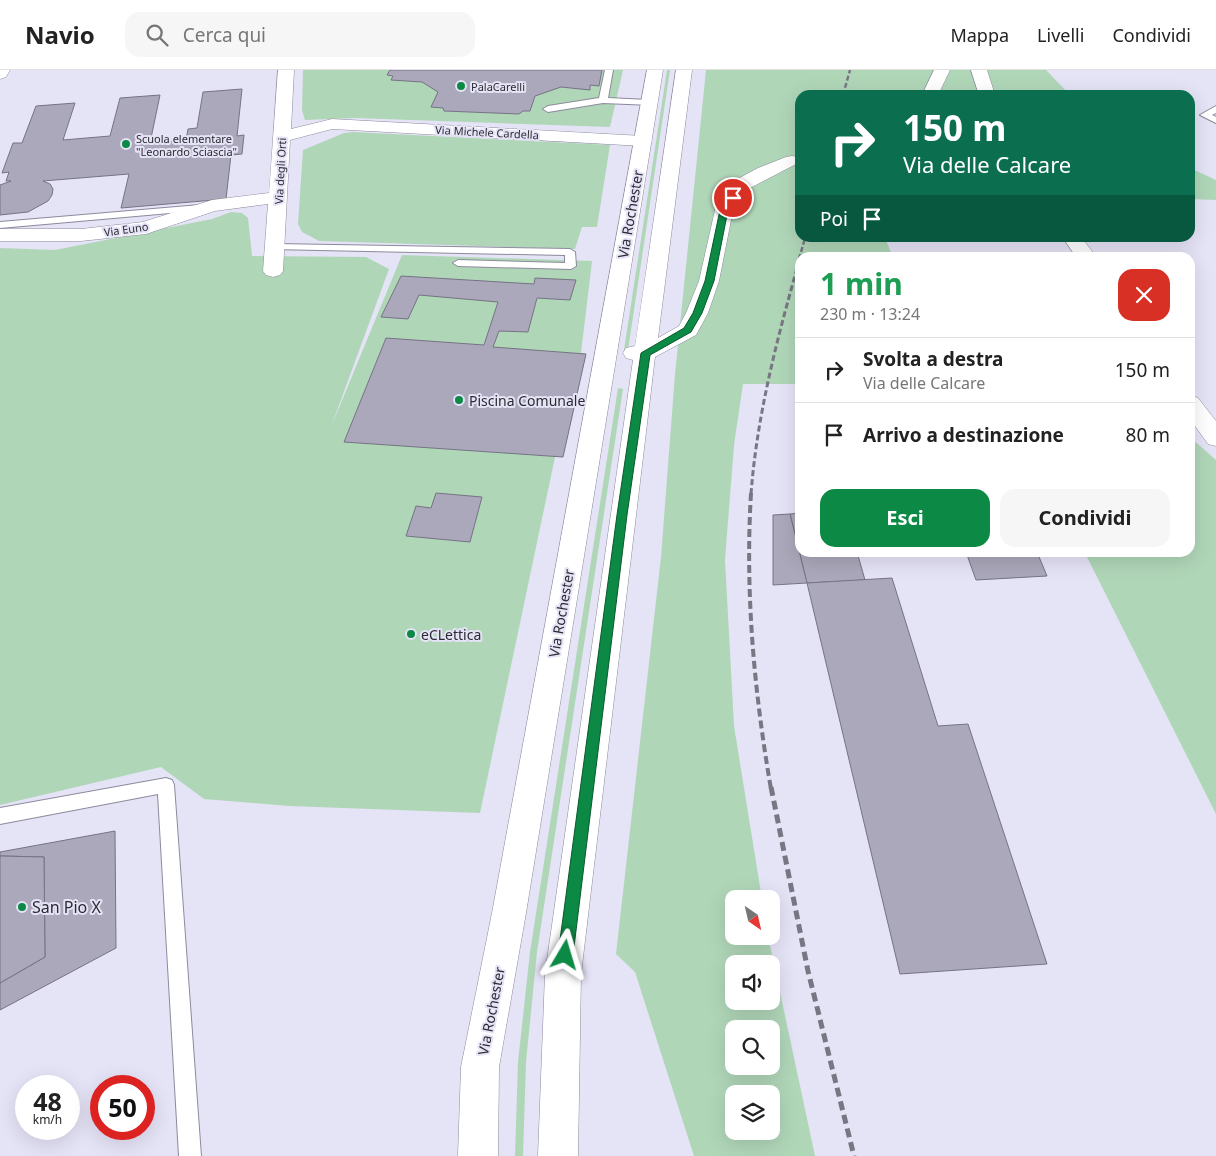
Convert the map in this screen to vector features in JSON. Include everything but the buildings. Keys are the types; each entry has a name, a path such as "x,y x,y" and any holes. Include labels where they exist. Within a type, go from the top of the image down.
{"main road":[{"path":"0,74 2,70"},
{"name":"Via degli Orti","path":"273,271 286,70"},
{"name":"Via Rochester","path":"478,1156 480,1067 509,913 655,70"},
{"path":"558,1156 563,974 622,515 684,70"},
{"path":"932,90 942,70"},
{"path":"979,70 985,90"},
{"name":"Via Michele Cardella","path":"282,137 332,124 643,141"},
{"path":"607,351 646,353 688,330 697,313 709,281 724,210 741,185 764,172 792,161"},
{"name":"Via Euno","path":"0,236 81,235 146,228 208,208 279,196"},
{"path":"1195,410 1216,438"}],"lane":[{"path":"602,100 609,70"},
{"path":"548,109 602,100 649,103"},
{"path":"1216,109 1205,115 1216,120"},
{"path":"0,225 208,208"},
{"path":"275,247 570,252 571,266 458,263"},
{"path":"0,816 166,785 190,1156"}],"green space":[{"name":"PalaCarelli","path":"303,70 623,70 610,127 355,118 305,120 302,110"},
{"path":"667,70 670,70 628,350 624,350"},
{"path":"706,70 1046,70 1065,90 795,90 795,242 887,242 891,252 795,252 795,384 743,384 734,445 725,560 734,726 761,890 725,890 725,945 770,945 772,955 725,955 725,1010 780,1010 780,992 815,1156 694,1156 635,972 616,954 661,557 675,374"},
{"path":"344,133 610,145 597,227 582,227 575,249 319,241 302,232 298,224 303,150"},
{"path":"1195,170 1216,180 1216,200 1195,199"},
{"path":"231,212 242,213 248,218 252,256 366,257 389,269 331,427 402,255 592,261 581,353 586,354 563,457 555,457 480,813 289,806 204,799 161,767 0,805 0,248 55,250 212,219"},
{"path":"618,388 623,389 537,952 526,1062 523,1156 515,1156 518,1062 530,952"},
{"path":"1195,441 1216,460 1216,814 1087,557 1195,557"}],"railway":[{"path":"844,90 850,70"},
{"path":"801,252 804,242"},
{"path":"751,494 763,404 776,345 795,276"},
{"path":"751,493 749,567 752,641 771,789"},
{"path":"771,787 808,971 854,1156"}],"place":[{"name":"PalaCarelli","path":"461,86"},
{"name":"Scuola elementare \"Leonardo Sciascia\"","path":"126,144"},
{"name":"Piscina Comunale","path":"459,400"},
{"name":"eCLettica","path":"411,634"},
{"name":"San Pio X","path":"22,907"}],"route":[{"path":"565,955 622,515 646,353 688,330 697,313 709,281 724,210 733,198"}]}
